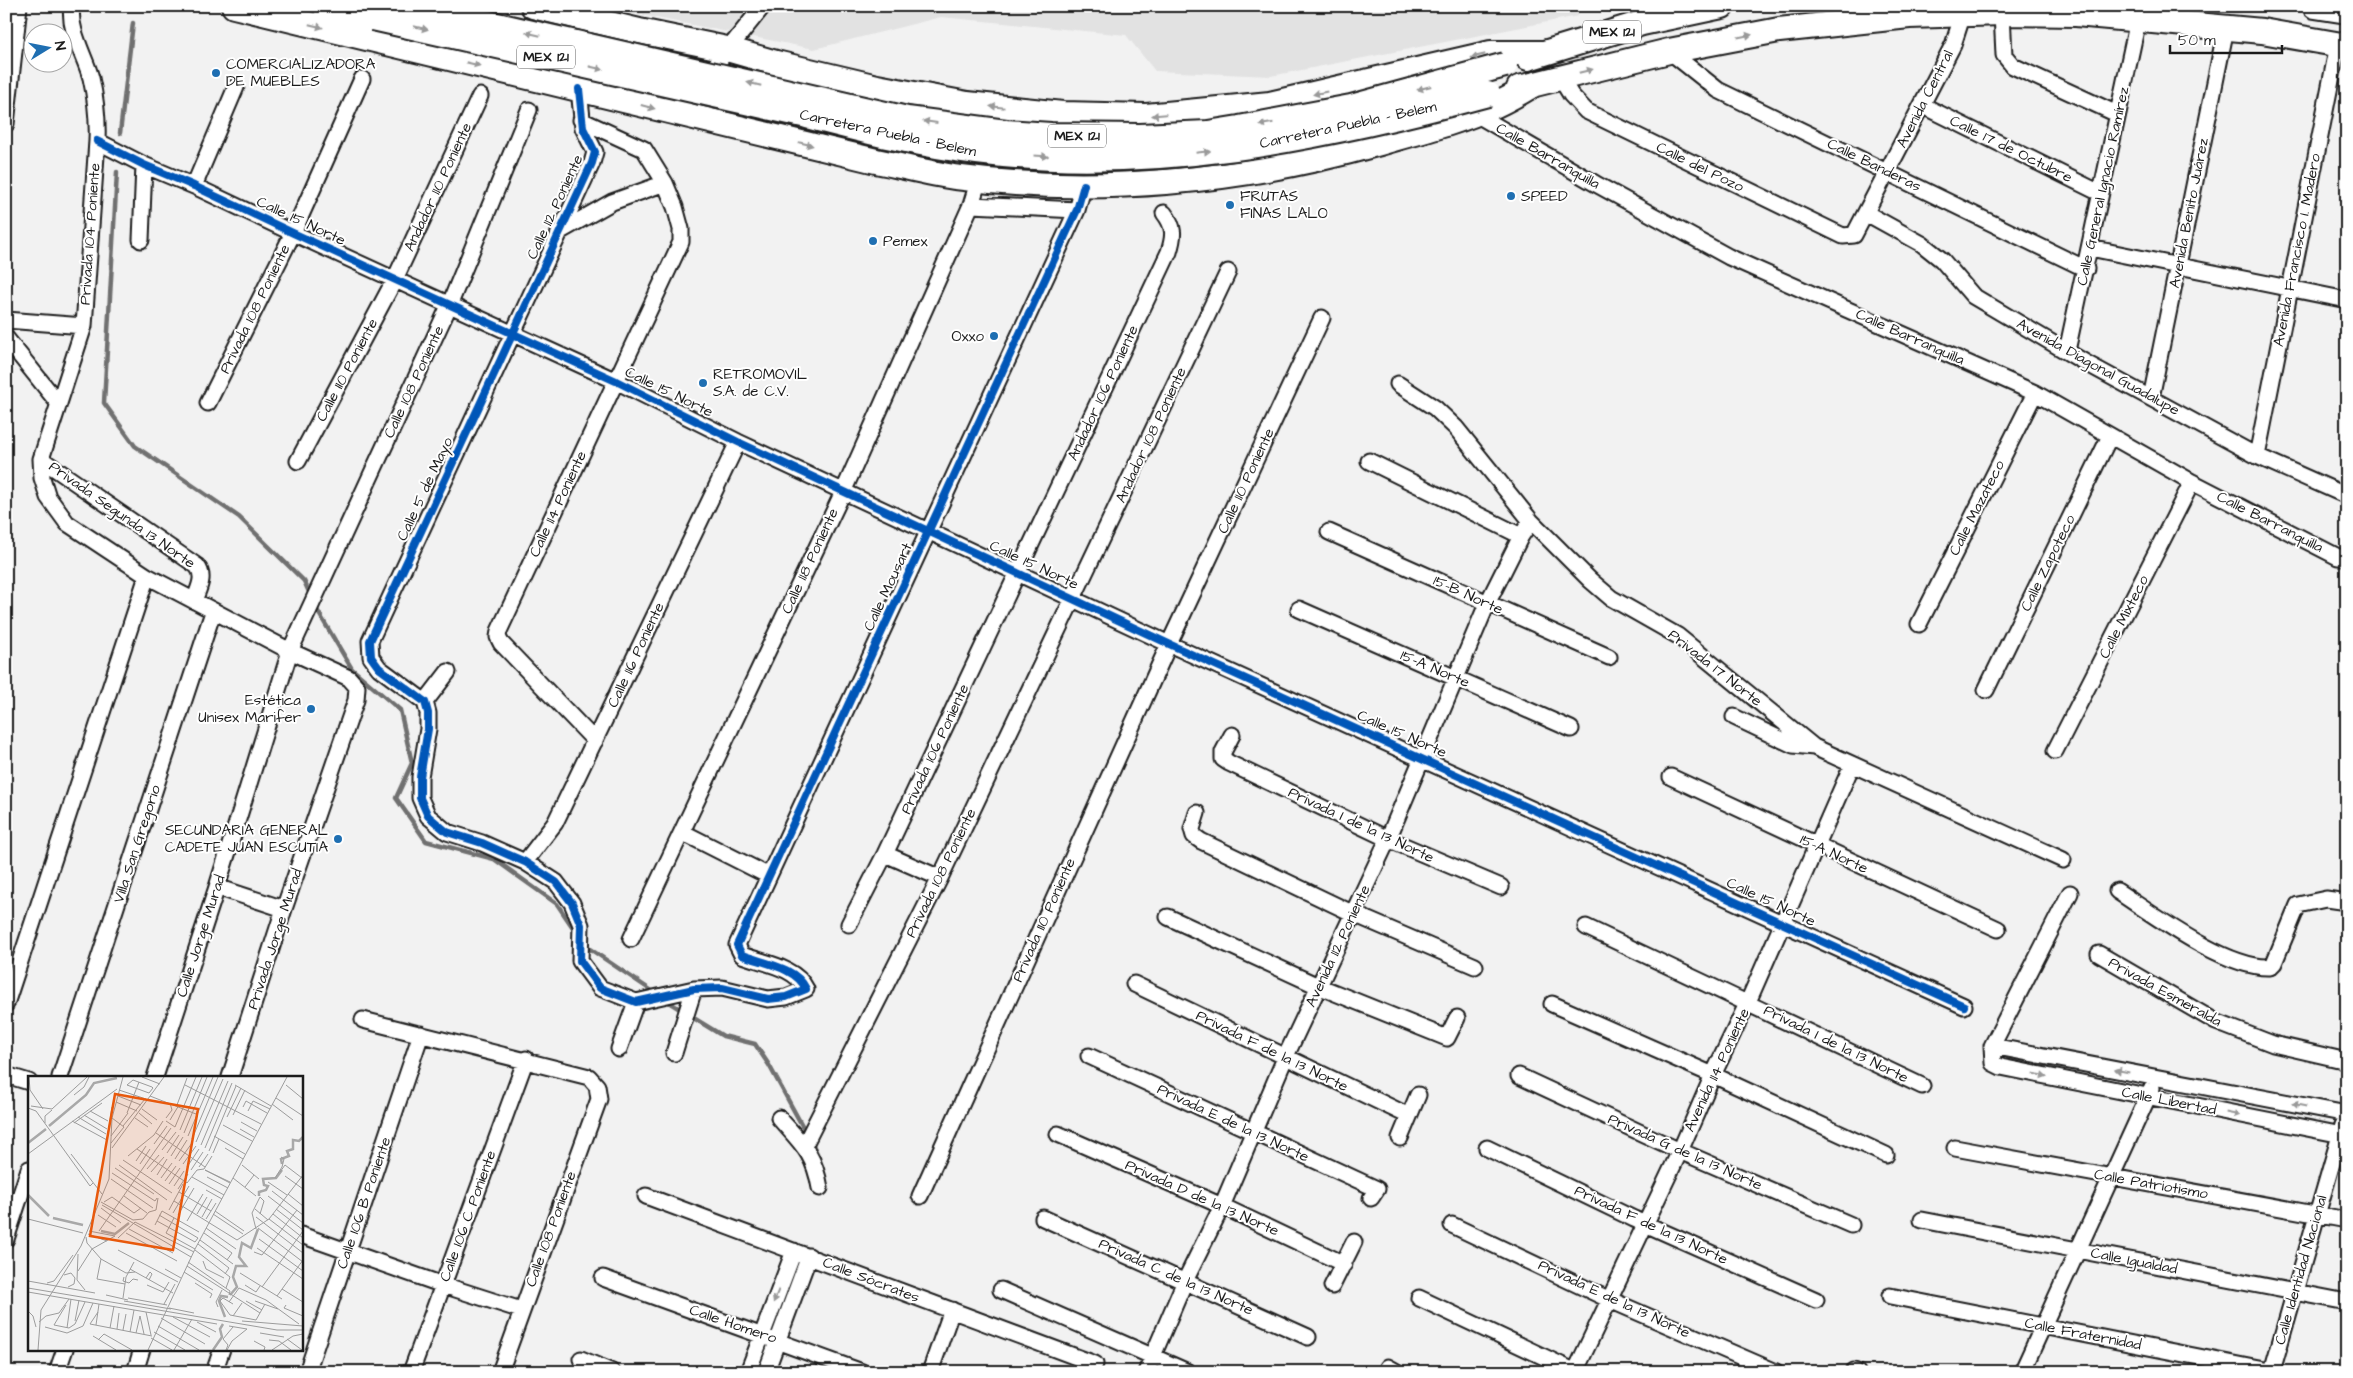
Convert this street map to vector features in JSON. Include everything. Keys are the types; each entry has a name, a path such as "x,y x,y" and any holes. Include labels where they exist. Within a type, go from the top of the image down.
{"main road":[{"path":"234,6 876,161 953,177 978,179 1084,184 1189,181 1252,172 1329,158 1474,113 1491,107 1535,84"},
{"name":"Carretera Puebla - Belem","path":"325,6 872,132 987,153 1087,160 1142,158 1212,151 1315,136 1670,51 1780,30 1842,22 1963,14 2076,14 2262,31 2343,46"},
{"name":"Carretera Puebla - Belem","path":"414,6 907,118 1006,132 1051,135 1140,136 1208,133 1351,107 1505,65 1642,23 1722,6"},
{"path":"533,6 727,49 877,87 967,104 1063,114 1146,116 1270,104 1490,53 1544,53"},
{"path":"2315,6 2347,11"},
{"path":"613,97 626,86 633,73 638,50 639,31"},
{"path":"777,137 774,105 777,95 784,84 801,69"}],"street":[{"path":"6,124 19,6"},
{"name":"Privada 104 Poniente","path":"41,459 84,326 98,141 98,110 90,76 78,44 71,12 72,6"},
{"path":"677,113 762,6"},
{"path":"2002,13 2004,55 2013,66 2117,114"},
{"name":"Avenida Central","path":"1854,235 1953,45 1963,14"},
{"name":"Calle General Ignacio Ramírez","path":"2066,351 2086,269 2100,193 2138,20"},
{"name":"Avenida Benito Juárez","path":"2151,398 2226,28"},
{"name":"Avenida Francisco I. Madero","path":"2257,456 2289,289 2343,46"},
{"name":"Calle Banderas","path":"1670,51 1718,90 2086,269"},
{"name":"Calle del Pozo","path":"1560,77 1571,95 1586,111 1843,236 1854,235"},
{"name":"Privada 108 Poniente","path":"208,403 293,233 362,79"},
{"path":"194,186 236,87"},
{"name":"Calle 112 Poniente","path":"511,333 592,163 595,152 581,120 579,89"},
{"name":"Andador 110 Poniente","path":"395,279 480,96"},
{"name":"Calle 17 de Octubre","path":"1922,105 2100,193"},
{"name":"Calle 108 Poniente","path":"290,651 449,306 529,110"},
{"name":"Calle Barranquilla","path":"1474,113 1596,184 1729,257 2035,393 2192,482 2338,557 2347,557"},
{"path":"559,232 612,202 664,183 644,149 581,120"},
{"name":"Calle 15 Norte","path":"98,141 144,165 194,186 449,306 616,381 738,442 844,490 1169,644 1421,757 1964,1006"},
{"path":"141,240 144,165"},
{"name":"Calle 118 Poniente","path":"631,939 844,490 971,205 978,179"},
{"name":"Calle 114 Poniente","path":"595,741 501,643 498,637 503,622 681,242 681,229 675,207 664,183"},
{"name":"Calle Mousart","path":"694,989 722,988 768,999 792,996 806,989 802,980 795,974 742,955 737,945 1077,210 1084,184"},
{"path":"971,205 1077,210"},
{"name":"Andador 106 Poniente","path":"1018,573 1169,252 1174,238 1173,224 1164,213"},
{"name":"Avenida Diagonal Guadalupe","path":"1866,214 1922,244 1942,260 1973,296 2066,351 2257,456 2347,496"},
{"path":"2090,248 2347,300"},
{"name":"Andador 108 Poniente","path":"1074,599 1228,272"},
{"name":"Calle 110 Poniente","path":"298,461 395,279"},
{"name":"Calle 110 Poniente","path":"1169,644 1322,318"},
{"path":"6,320 84,326"},
{"name":"Calle 5 de Mayo","path":"424,702 379,668 371,657 370,640 511,333"},
{"path":"6,338 59,404"},
{"name":"Privada 17 Norte","path":"1398,384 1435,408 1456,428 1532,521 1611,598 1678,636 1814,748 2063,860"},
{"name":"Calle Mazateco","path":"1919,624 2035,393"},
{"name":"Calle Zapoteco","path":"1986,690 2110,436"},
{"name":"Calle 116 Poniente","path":"525,862 555,824 738,442"},
{"path":"41,459 42,478 48,497 67,522 147,576 290,651"},
{"name":"Privada Segunda 13 Norte","path":"41,459 197,566 202,572 194,601"},
{"path":"1369,461 1522,536"},
{"name":"Calle Mixteco","path":"2055,751 2192,482"},
{"name":"Avenida 112 Poniente","path":"1146,1372 1185,1281 1222,1206 1285,1058 1388,839 1421,757 1458,678 1487,604 1522,536 1532,521"},
{"name":"15-B Norte","path":"1329,532 1608,657"},
{"name":"Privada 106 Poniente","path":"849,924 885,854 1018,573"},
{"path":"6,1004 147,576"},
{"name":"Privada 108 Poniente","path":"804,1146 940,878 1074,599"},
{"name":"15-A Norte","path":"1299,609 1571,729"},
{"name":"Villa San Gregorio","path":"60,1076 213,612"},
{"name":"Privada 110 Poniente","path":"920,1196 1169,644"},
{"name":"Privada Jorge Murad","path":"230,1076 284,909 356,700 357,687 349,678 290,651"},
{"name":"Calle Jorge Murad","path":"155,1076 217,887 290,651"},
{"path":"448,672 424,702 428,713 428,730 420,777 420,798 428,816 447,832 482,843 525,862 556,882 572,902 580,925 580,961 600,988 636,1002 694,989 674,1053"},
{"path":"1734,718 1793,745 1814,748"},
{"name":"Privada I de la 13 Norte","path":"1232,735 1223,752 1223,759 1229,764 1388,839 1501,887"},
{"name":"Avenida 114 Poniente","path":"1576,1372 1680,1151 1712,1075 1748,1002 1852,766"},
{"name":"15-A Norte","path":"1671,777 1998,929"},
{"path":"1197,813 1192,829 1194,836 1354,914 1475,966"},
{"path":"682,832 769,876"},
{"path":"885,854 940,878"},
{"path":"217,887 284,909"},
{"path":"2117,891 2202,946 2256,968 2270,967 2274,963 2298,905 2326,899 2347,902"},
{"path":"1992,1046 2070,893"},
{"path":"1168,916 1318,986 1447,1038 1457,1018"},
{"name":"Privada I de la 13 Norte","path":"1586,927 1748,1002 1922,1086"},
{"name":"Privada Esmeralda","path":"2100,954 2216,1022 2273,1044 2347,1061"},
{"name":"Privada F de la 13 Norte","path":"1134,984 1409,1116"},
{"path":"619,1049 636,1002"},
{"path":"1552,1004 1886,1155"},
{"path":"363,1020 526,1060"},
{"name":"Calle 106 B Poniente","path":"307,1372 421,1034"},
{"name":"Calle Libertad","path":"2343,1135 2001,1067 1993,1063 1992,1046 2346,1113"},
{"name":"Privada E de la 13 Norte","path":"1089,1056 1253,1133 1374,1194"},
{"name":"Calle 108 Poniente","path":"500,1372 599,1099 597,1086 589,1077 526,1060"},
{"name":"Calle 106 C Poniente","path":"411,1372 526,1060"},
{"path":"6,1075 28,1082"},
{"name":"Privada G de la 13 Norte","path":"1519,1076 1680,1151 1852,1225"},
{"path":"2022,1372 2157,1078"},
{"path":"1400,1138 1418,1095"},
{"name":"Calle Identidad Nacional","path":"2274,1372 2317,1215 2343,1135 2346,1113"},
{"path":"779,1118 804,1146 816,1166 820,1188"},
{"name":"Privada D de la 13 Norte","path":"1058,1134 1222,1206 1344,1264"},
{"name":"Privada F de la 13 Norte","path":"1487,1148 1645,1224 1816,1300"},
{"name":"Calle Patriotismo","path":"1955,1148 2347,1220"},
{"path":"6,1238 28,1172"},
{"name":"Calle Sócrates","path":"646,1196 1095,1364"},
{"name":"Privada C de la 13 Norte","path":"1043,1218 1308,1337"},
{"name":"Calle Igualdad","path":"1922,1220 2347,1302"},
{"name":"Privada E de la 13 Norte","path":"1452,1225 1610,1300 1776,1372"},
{"path":"302,1235 443,1285 521,1310"},
{"path":"1332,1286 1354,1242"},
{"path":"748,1372 794,1251"},
{"path":"766,1372 810,1256"},
{"name":"Calle Homero","path":"603,1278 779,1340 862,1372"},
{"path":"1001,1290 1188,1372"},
{"name":"Calle Fraternidad","path":"1890,1296 2043,1326 2236,1368 2274,1372"},
{"path":"1420,1298 1576,1372"},
{"path":"930,1372 952,1310"},
{"path":"58,1372 65,1350"},
{"path":"135,1372 142,1350"},
{"path":"214,1372 222,1350"},
{"path":"581,1359 612,1372"}],"shaded area":[{"path":"596,6 1581,6 1578,16 1271,76 1155,71 1126,35 941,17 814,49"}],"waterway":[{"path":"120,133 133,23"},
{"path":"117,172 104,403 135,446 239,517 304,581 309,592"},
{"path":"317,610 352,669 400,710 412,763 396,798 426,841 494,859 557,904 576,932"},
{"path":"587,947 655,993"},
{"path":"667,1001 683,1011"},
{"path":"692,1017 723,1036 755,1044 769,1065 804,1129"},
{"path":"813,1145 819,1158"}],"cycle path":[{"path":"579,89 583,128 595,152 592,163 370,641 371,657 379,668 425,702 428,713 428,729 420,777 420,798 428,816 447,832 482,843 525,862 556,882 572,903 581,925 580,961 600,988 636,1002 694,989 722,988 768,999 786,997 806,989 795,976 787,971 769,963 742,955 737,945 1077,210 1084,185"},
{"path":"97,141 144,165 194,186 616,381 738,442 1169,644 1964,1006"}],"place":[{"name":"COMERCIALIZADORA DE MUEBLES","path":"216,73"},
{"name":"SPEED","path":"1511,196"},
{"name":"FRUTAS FINAS LALO","path":"1230,205"},
{"name":"Pemex","path":"873,241"},
{"name":"Oxxo","path":"994,336"},
{"name":"RETROMOVIL S.A. de C.V.","path":"703,383"},
{"name":"Estética Unisex Marifer","path":"311,709"},
{"name":"SECUNDARIA GENERAL CADETE JUAN ESCUTIA","path":"338,839"}]}
